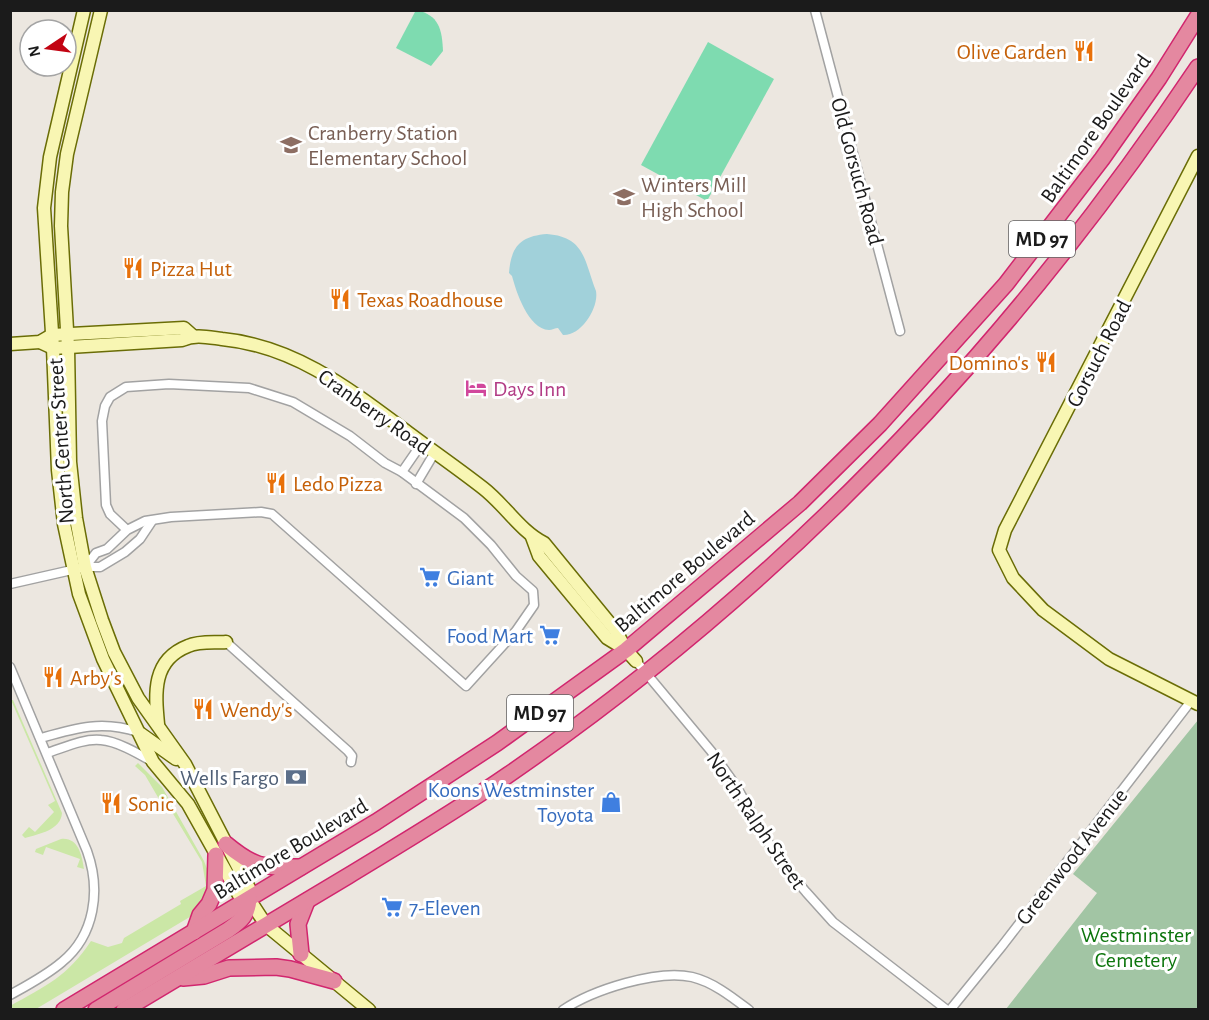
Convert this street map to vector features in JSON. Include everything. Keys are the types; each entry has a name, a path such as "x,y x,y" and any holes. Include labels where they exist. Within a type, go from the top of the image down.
{"highway":[{"name":"Baltimore Boulevard","path":"64,1010 452,774 631,655 819,486 922,379 1006,284 1060,216 1159,78 1196,16"},
{"name":"MD 97","path":"124,1010 396,847 507,776 646,673 746,590 860,483 926,414 1010,319 1059,259 1160,124 1198,67"},
{"path":"194,932 200,915 209,904 214,890 221,849 254,864 269,867 301,867"},
{"path":"96,1010 242,920 247,913 249,899"},
{"path":"301,954 298,924 307,901"},
{"path":"177,979 204,976 229,968 276,968 290,969 334,981"}],"street":[{"name":"North Center Street","path":"84,10 50,157 44,208 58,470 64,524 114,652 129,683 185,764 221,849"},
{"name":"North Center Street","path":"101,10 67,154 62,192 61,226 68,347 71,471 80,569 79,594 96,643 153,762 188,804 249,888 249,899 266,926 369,1010"},
{"name":"Old Gorsuch Road","path":"815,10 900,332"},
{"name":"Gorsuch Road","path":"1195,703 1109,659 1043,610 1013,578 999,550 1005,530 1198,156"},
{"name":"Cranberry Road","path":"10,344 40,342 52,335 67,333 184,328 193,336"},
{"name":"Cranberry Road","path":"40,342 53,348 182,340 193,336 245,341 286,354 354,394 484,489 508,510 532,537 544,543 616,631 631,655"},
{"path":"80,569 96,554 108,549 126,530 145,521 171,517 261,512 272,514 466,686 529,615 534,605 532,591 465,518 314,413 277,395 249,388 169,384 126,387 110,397 105,406 102,421 107,511 126,530"},
{"path":"402,472 422,443"},
{"path":"416,484 435,452"},
{"path":"10,584 100,567 125,552 140,538 152,521"},
{"path":"159,728 155,691 157,678 171,657 189,645 226,642 348,751 352,756 351,762"},
{"name":"North Ralph Street","path":"631,655 711,751 735,786 778,859 806,892 833,922 948,1010"},
{"path":"10,667 92,863 95,885 95,900 90,921 67,958 10,995"},
{"name":"Greenwood Avenue","path":"948,1010 1002,946 1195,703"},
{"path":"41,738 89,725 121,726 138,732 185,764"},
{"path":"46,753 81,742 101,740 153,762"},
{"path":"563,1010 588,996 627,983 663,976 679,976 704,981 749,1010"}],"green space":[{"path":"416,10 434,19 442,36 443,51 431,66 396,48"},
{"path":"708,42 774,79 707,201 641,165"},
{"path":"11,700 13,700 62,813 61,819 54,827 25,838 22,835 29,827 35,832 54,812 48,805 55,801"},
{"name":"Westminster Cemetery","path":"1198,720 1198,1009 1006,1009 1097,893 1073,874"},
{"path":"138,763 162,787 204,861 209,874 207,889 210,891 193,915 36,1009 11,1009 10,1006 65,972 91,941 108,947 122,943 124,938 181,904 180,901 206,886 202,862 172,812 166,811 145,775 135,766"},
{"path":"61,839 67,839 75,844 84,869 77,867 80,859 46,847 43,855 35,852 36,849"}],"water":[{"path":"547,234 560,236 576,245 585,260 596,291 592,313 582,326 570,334 563,335 558,328 549,330 535,323 524,308 509,273 512,256 519,244 530,237"}],"place":[{"name":"Olive Garden","path":"1084,51"},
{"name":"Cranberry Station Elementary School","path":"291,145"},
{"name":"Winters Mill High School","path":"624,197"},
{"name":"Pizza Hut","path":"133,268"},
{"name":"Texas Roadhouse","path":"340,299"},
{"name":"Domino's","path":"1046,362"},
{"name":"Days Inn","path":"476,388"},
{"name":"Ledo Pizza","path":"276,483"},
{"name":"Giant","path":"430,577"},
{"name":"Food Mart","path":"550,635"},
{"name":"Arby's","path":"53,677"},
{"name":"Wendy's","path":"203,709"},
{"name":"Wells Fargo","path":"296,777"},
{"name":"Koons Westminster Toyota","path":"611,802"},
{"name":"Sonic","path":"111,803"},
{"name":"7-Eleven","path":"392,907"}]}
